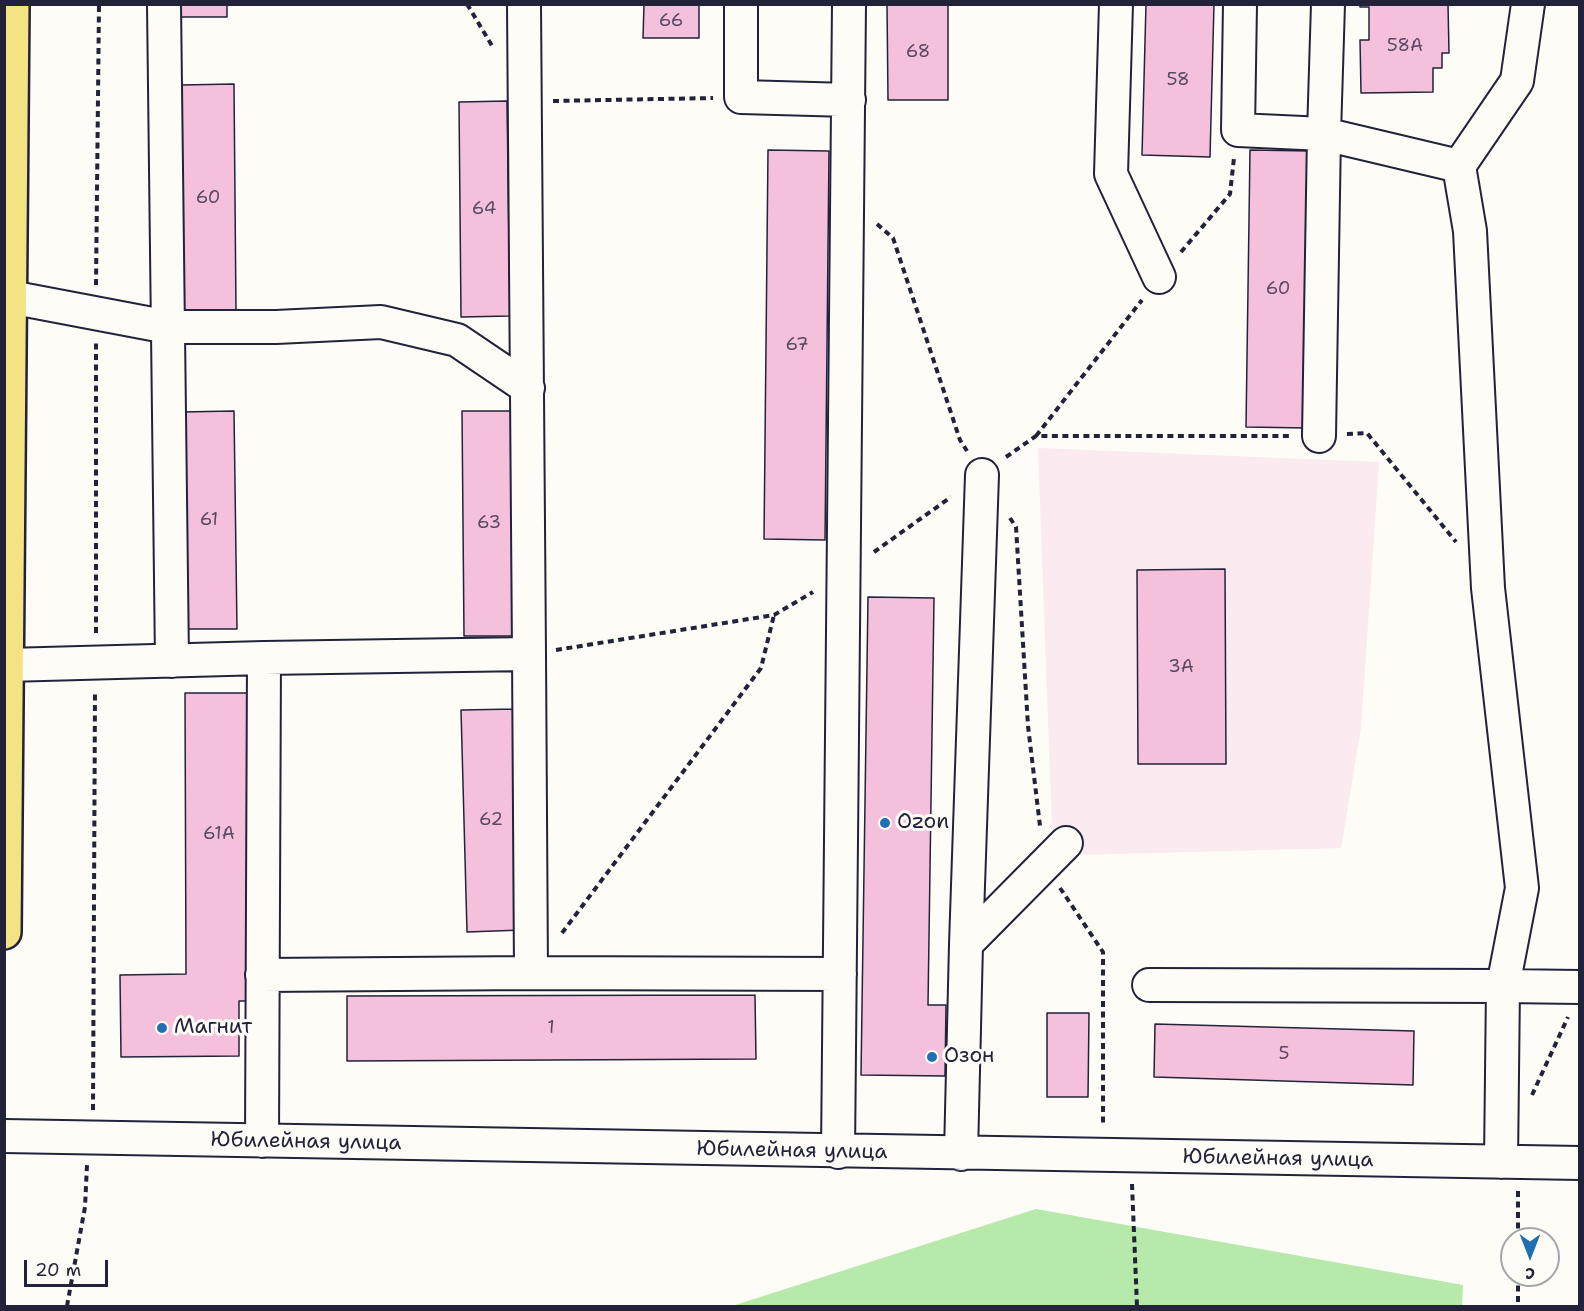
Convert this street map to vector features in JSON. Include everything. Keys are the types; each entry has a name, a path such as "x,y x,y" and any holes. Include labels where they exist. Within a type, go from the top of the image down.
{"highway":[{"path":"4,932 10,297 8,218 12,4"}],"street":[{"path":"164,4 172,660"},
{"path":"524,4 531,973"},
{"path":"741,4 741,97 849,100"},
{"path":"838,1152 849,4"},
{"path":"1116,4 1111,174 1160,277"},
{"path":"1240,4 1238,130 1324,134 1459,166"},
{"path":"1318,436 1328,4"},
{"path":"1510,1162 1503,986 1522,888 1488,588 1470,231 1459,166 1517,81 1528,4"},
{"path":"10,297 168,327 276,327 381,322 457,340 528,388"},
{"path":"961,1154 982,475"},
{"path":"7,665 529,654"},
{"path":"262,1141 264,658"},
{"path":"966,944 1055,854"},
{"path":"262,975 840,974"},
{"path":"1149,985 1503,986 1575,1000"},
{"name":"Юбилейная улица","path":"4,1136 1580,1163"}],"path":[{"path":"526,102 741,97"},
{"path":"848,196 892,238 960,440 1016,527 1028,726 1055,854 1103,952 1117,1156 1137,1306"},
{"path":"529,654 774,615 844,573 1035,436 1318,436 1367,433 1458,544"},
{"path":"560,935 761,668 774,615"},
{"path":"1528,1105 1575,1000"},
{"path":"1510,1162 1517,1227"},
{"path":"1518,1287 1518,1306"}],"shaded area":[{"path":"1038,448 1379,462 1361,727 1341,848 1076,855 1052,828"}],"green space":[{"path":"1036,1209 1463,1285 1462,1306 732,1306"}],"building":[{"path":"181,4 227,4 227,17 181,17"},
{"path":"644,4 699,4 699,38 643,38"},
{"path":"887,4 948,4 948,100 888,100"},
{"path":"1146,4 1214,4 1210,157 1142,155"},
{"path":"1360,4 1448,4 1449,53 1442,53 1442,68 1433,68 1433,92 1361,93 1360,40 1369,40 1369,7 1360,7"},
{"path":"234,84 236,311 183,311 181,85"},
{"path":"507,101 510,316 461,317 459,102"},
{"path":"768,150 829,151 825,540 764,539"},
{"path":"1250,150 1311,151 1307,428 1246,427"},
{"path":"234,411 237,629 184,629 181,412"},
{"path":"462,411 514,411 516,636 464,636"},
{"path":"1225,569 1226,764 1138,764 1137,570"},
{"path":"868,597 934,598 928,1005 946,1005 945,1076 861,1075"},
{"path":"185,693 251,693 253,1001 239,1001 239,1056 121,1057 120,975 186,974"},
{"path":"515,709 522,930 467,932 461,710"},
{"path":"755,995 756,1059 347,1061 347,996"},
{"path":"1047,1013 1089,1013 1088,1097 1047,1097"},
{"path":"1155,1024 1414,1031 1413,1085 1154,1077"}],"place":[{"name":"Ozon","path":"885,823"},
{"name":"Магнит","path":"162,1028"},
{"name":"Озон","path":"932,1057"}]}
